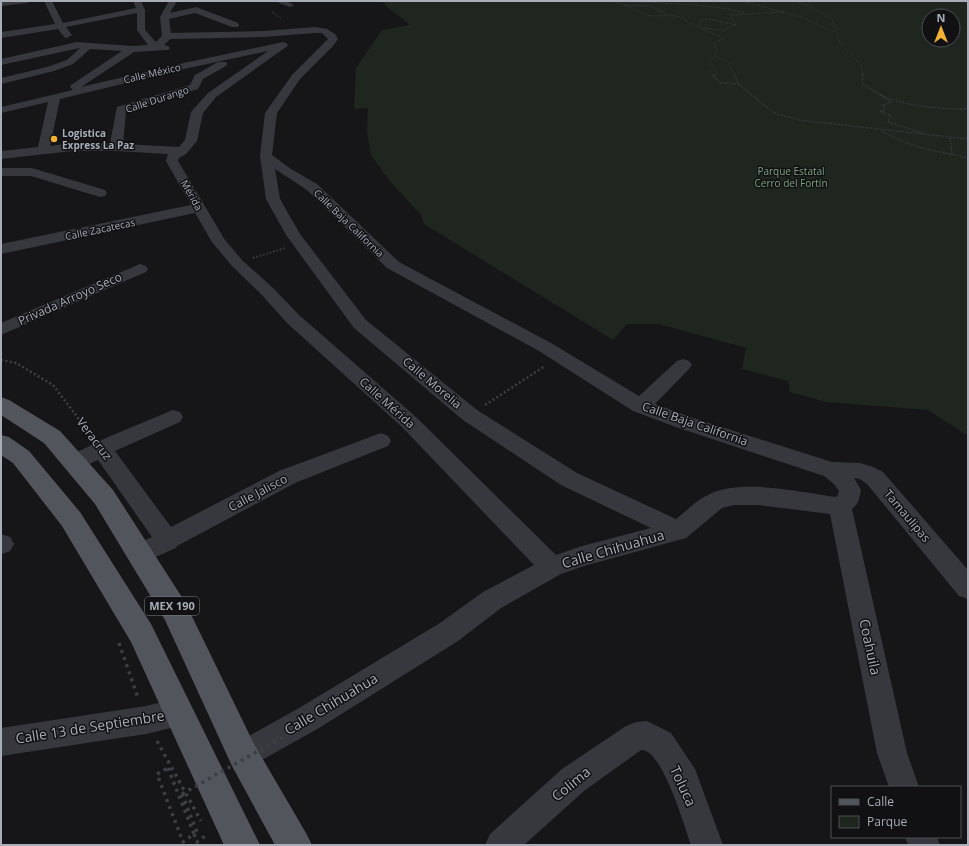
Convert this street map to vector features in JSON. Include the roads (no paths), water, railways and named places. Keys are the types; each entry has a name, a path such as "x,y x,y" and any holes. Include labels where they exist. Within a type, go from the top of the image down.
{"main road":[{"name":"MEX 190","path":"1,405 52,437 104,497 175,611 243,755 294,845"},
{"name":"MEX 190","path":"1,444 21,457 71,519 141,633 242,845"}],"street":[{"path":"1,4 27,1"},
{"path":"48,1 60,26 68,38 77,45"},
{"path":"155,47 159,45 173,1"},
{"path":"278,1 290,5"},
{"path":"1,35 60,26 139,5 141,30 155,47"},
{"path":"3,158 74,147 116,147 182,151 191,141 197,112 212,95 283,45 264,31 235,25 196,10 165,25"},
{"path":"165,25 179,24"},
{"path":"207,24 235,25"},
{"path":"165,25 264,31 315,30 324,31 332,36 333,39 296,77 271,113 266,156"},
{"path":"1,62 77,45 132,49 155,47 178,48"},
{"name":"Calle México","path":"1,110 283,45"},
{"path":"1,81 50,69 70,62 88,46"},
{"path":"43,151 59,96 132,49"},
{"path":"223,49 241,54"},
{"name":"Calle Durango","path":"116,147 121,109 194,87 199,77 241,54"},
{"name":"Mérida","path":"182,151 173,156 172,161 219,242"},
{"name":"Calle Morelia","path":"266,156 274,199 293,235 360,324 470,416 569,479 678,531"},
{"name":"Calle Baja California","path":"266,156 286,172 312,187 393,266 545,347 640,406 683,422 832,470"},
{"path":"1,172 32,172 100,193"},
{"path":"1,182 32,172"},
{"name":"Calle Zacatecas","path":"1,249 199,208"},
{"name":"Calle Mérida","path":"219,242 293,319 409,422 552,567"},
{"name":"Privada Arroyo Seco","path":"1,330 140,269"},
{"path":"640,406 657,392 683,365"},
{"path":"74,463 173,417"},
{"name":"Calle Jalisco","path":"140,554 168,541 287,477 381,441"},
{"name":"Veracruz","path":"102,449 168,541"},
{"path":"832,470 842,478 850,490 848,500 840,506"},
{"name":"Tamaulipas","path":"832,470 862,470 875,478 968,588"},
{"name":"Calle Chihuahua","path":"243,755 309,718 449,632 492,600 552,567 582,556 678,531 715,501 734,496 759,496 840,506"},
{"name":"Coahuila","path":"840,506 892,753 904,786"},
{"name":"Calle 13 de Septiembre","path":"1,742 146,720 179,712"},
{"name":"Colima","path":"501,845 573,780 636,736 647,735"},
{"name":"Toluca","path":"647,735 661,743 684,780 707,845"}],"place":[{"name":"Logistica Express La Paz","path":"54,139"}],"park label":[{"name":"Parque Estatal Cerro del Fortín","path":"791,176"}]}
